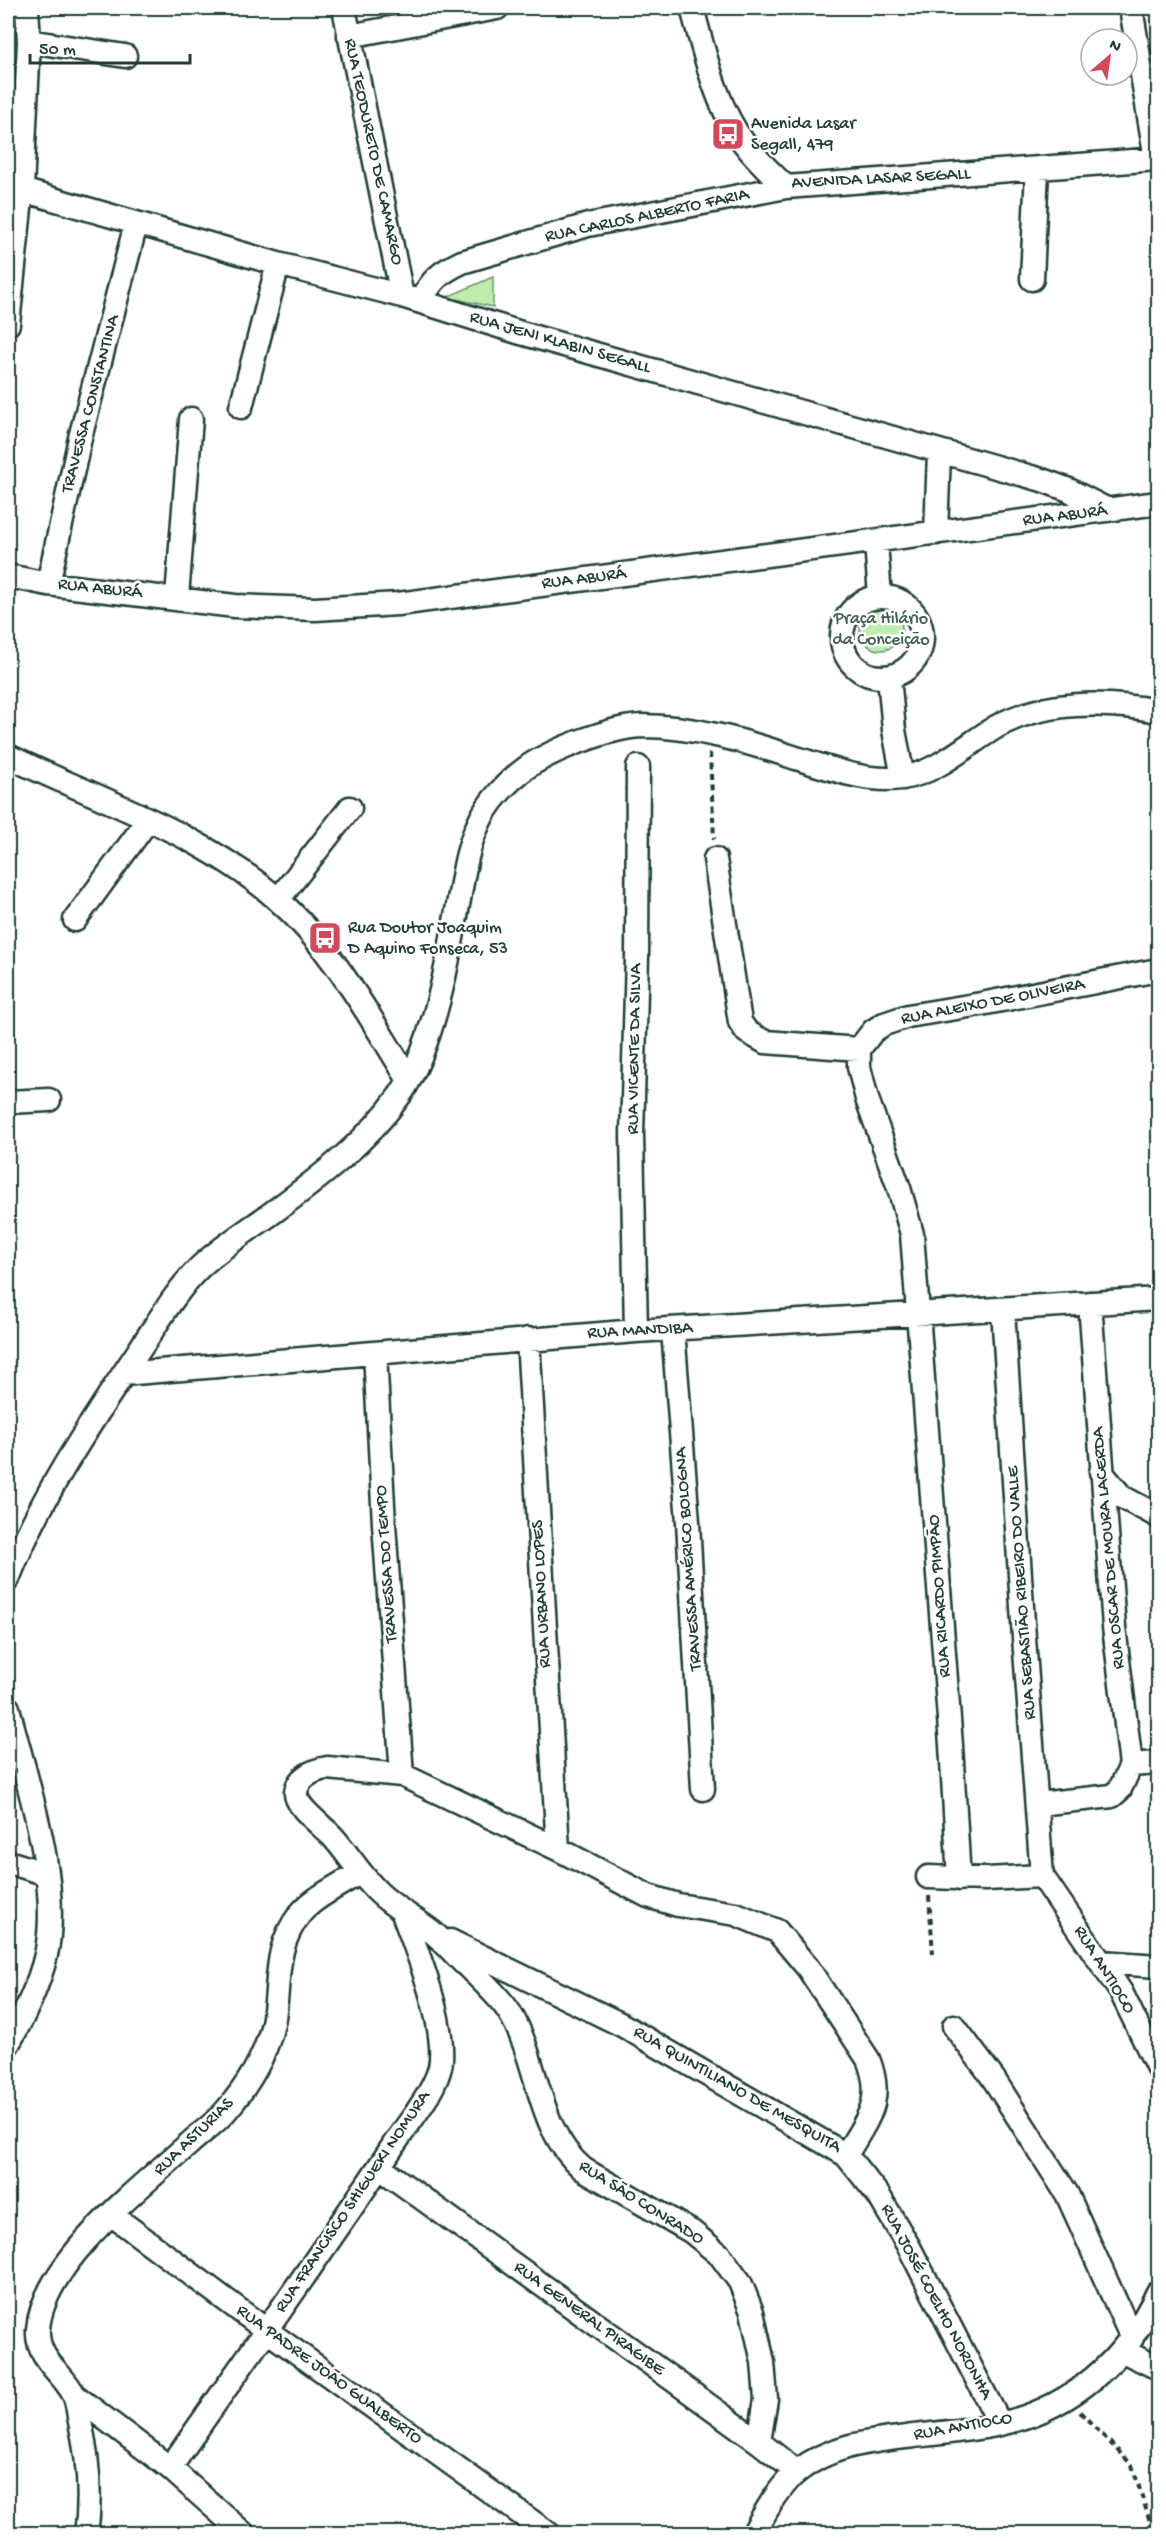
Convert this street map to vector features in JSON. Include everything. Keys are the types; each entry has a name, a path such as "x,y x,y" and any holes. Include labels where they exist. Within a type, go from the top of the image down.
{"street":[{"path":"8,324 15,188 29,41 27,8"},
{"name":"RUA TEODURETO DE CAMARGO","path":"344,8 411,299"},
{"path":"349,36 497,8"},
{"name":"AVENIDA LASAR SEGALL","path":"692,8 709,68 727,113 743,142 765,168 786,187 1157,159"},
{"path":"1131,8 1157,159"},
{"path":"29,41 125,56"},
{"path":"1032,279 1037,169"},
{"name":"RUA CARLOS ALBERTO FARIA","path":"411,299 443,270 462,262 588,225 786,187"},
{"name":"RUA JENI KLABIN SEGALL","path":"15,188 278,264 411,299 939,453 1042,480 1069,490 1108,510"},
{"name":"TRAVESSA CONSTANTINA","path":"48,584 80,438 136,224"},
{"path":"241,407 278,264"},
{"path":"177,597 191,419"},
{"path":"936,532 939,453"},
{"name":"RUA ABURÁ","path":"8,576 48,584 177,597 234,606 315,609 398,603 1158,504"},
{"path":"876,542 880,597"},
{"path":"880,597 903,603 920,621 923,633 918,657 901,674 889,677 865,675 855,668 843,647 841,636 843,624 857,604 880,597"},
{"path":"889,677 894,730 903,778"},
{"path":"8,1579 51,1488 123,1374 197,1270 225,1245 334,1165 377,1124 409,1080 438,1000 466,861 478,824 492,801 528,766 565,747 603,733 639,726 683,730 757,745 871,778 903,778 935,766 997,727 1055,707 1106,704 1158,711"},
{"path":"8,756 148,820 230,863 278,900 332,961 409,1080"},
{"name":"RUA VICENTE DA SILVA","path":"636,1331 632,1134 637,967 638,767"},
{"path":"278,900 350,808"},
{"path":"75,920 148,820"},
{"path":"715,859 740,1022 747,1032 765,1042 859,1049 859,1067 867,1099 908,1215 920,1314"},
{"name":"RUA ALEIXO DE OLIVEIRA","path":"859,1049 873,1032 884,1024 908,1016 1158,970"},
{"path":"8,1102 49,1100"},
{"name":"RUA MANDIBA","path":"123,1374 636,1331 1158,1299"},
{"name":"RUA OSCAR DE MOURA LACERDA","path":"1090,1303 1114,1627 1131,1765"},
{"name":"RUA SEBASTIÃO RIBEIRO DO VALLE","path":"1003,1310 1042,1876"},
{"name":"RUA RICARDO PIMPÃO","path":"920,1314 959,1879"},
{"name":"TRAVESSA AMÉRICO BOLOGNA","path":"673,1330 688,1522 703,1789"},
{"name":"RUA URBANO LOPES","path":"528,1339 558,1849"},
{"name":"TRAVESSA DO TEMPO","path":"375,1353 384,1535 402,1775"},
{"path":"1101,1472 1122,1497 1158,1516"},
{"path":"8,1708 42,1843 47,1874 49,1915 46,1956 15,2014 8,2043"},
{"path":"1038,1804 1112,1796 1120,1789 1131,1765 1158,1763"},
{"name":"RUA QUINTILIANO DE MESQUITA","path":"298,1800 296,1792 302,1781 316,1770 327,1768 402,1775 558,1849 648,1896 678,1905 736,1914 777,1931 789,1943 868,2059 874,2073 876,2087 873,2105 846,2155 622,2025 432,1932"},
{"name":"RUA SÃO CONRADO","path":"298,1800 334,1838 359,1873 380,1894 432,1932 484,1983 510,2013 550,2125 571,2158 583,2169 692,2232 720,2255 740,2282 752,2312 763,2362 766,2399 759,2442"},
{"path":"8,1862 47,1874"},
{"name":"RUA ASTURIAS","path":"243,2534 170,2468 74,2395 51,2367 42,2351 38,2330 43,2306 56,2280 76,2251 112,2214 223,2114 247,2082 265,2050 273,2022 278,1968 289,1934 299,1915 310,1905 359,1873"},
{"path":"928,1877 959,1879 1042,1876"},
{"name":"RUA ANTIOCO","path":"1042,1876 1121,1992 1158,2068"},
{"name":"RUA FRANCISCO SHIGUEKI NOMURA","path":"170,2468 379,2167 433,2085 441,2062 440,2038 422,1964 402,1911"},
{"path":"1102,1962 1158,1966"},
{"path":"954,2026 993,2078 1067,2193 1127,2344 1158,2368"},
{"name":"RUA JOSÉ COELHO NORONHA","path":"846,2155 879,2196 909,2247 1000,2424"},
{"name":"RUA GENERAL PIRAGIBE","path":"379,2167 759,2442 797,2472"},
{"name":"RUA PADRE JOÃO GUALBERTO","path":"112,2214 266,2330 549,2534"},
{"name":"RUA ANTIOCO","path":"753,2534 775,2499 797,2472 819,2458 878,2439 913,2437 1000,2424 1039,2412 1072,2394 1100,2373 1127,2344 1158,2292"},
{"name":"RUA ASTURIAS","path":"74,2395 89,2480 89,2514 86,2534"}],"path":[{"path":"709,735 715,859"},
{"path":"928,1877 933,1954"},
{"path":"1075,2407 1131,2465 1154,2534"}],"green space":[{"path":"493,277 493,307 447,297"},
{"name":"Praça Hilário da Conceição","path":"881,608 889,609 896,614 901,621 901,637 896,644 889,649 881,650 873,649 866,644 861,637 860,629 861,621 866,614 873,609"}],"place":[{"name":"Avenida Lasar Segall, 479","path":"728,134"},
{"name":"Rua Doutor Joaquim D Aquino Fonseca, 53","path":"325,938"}]}
